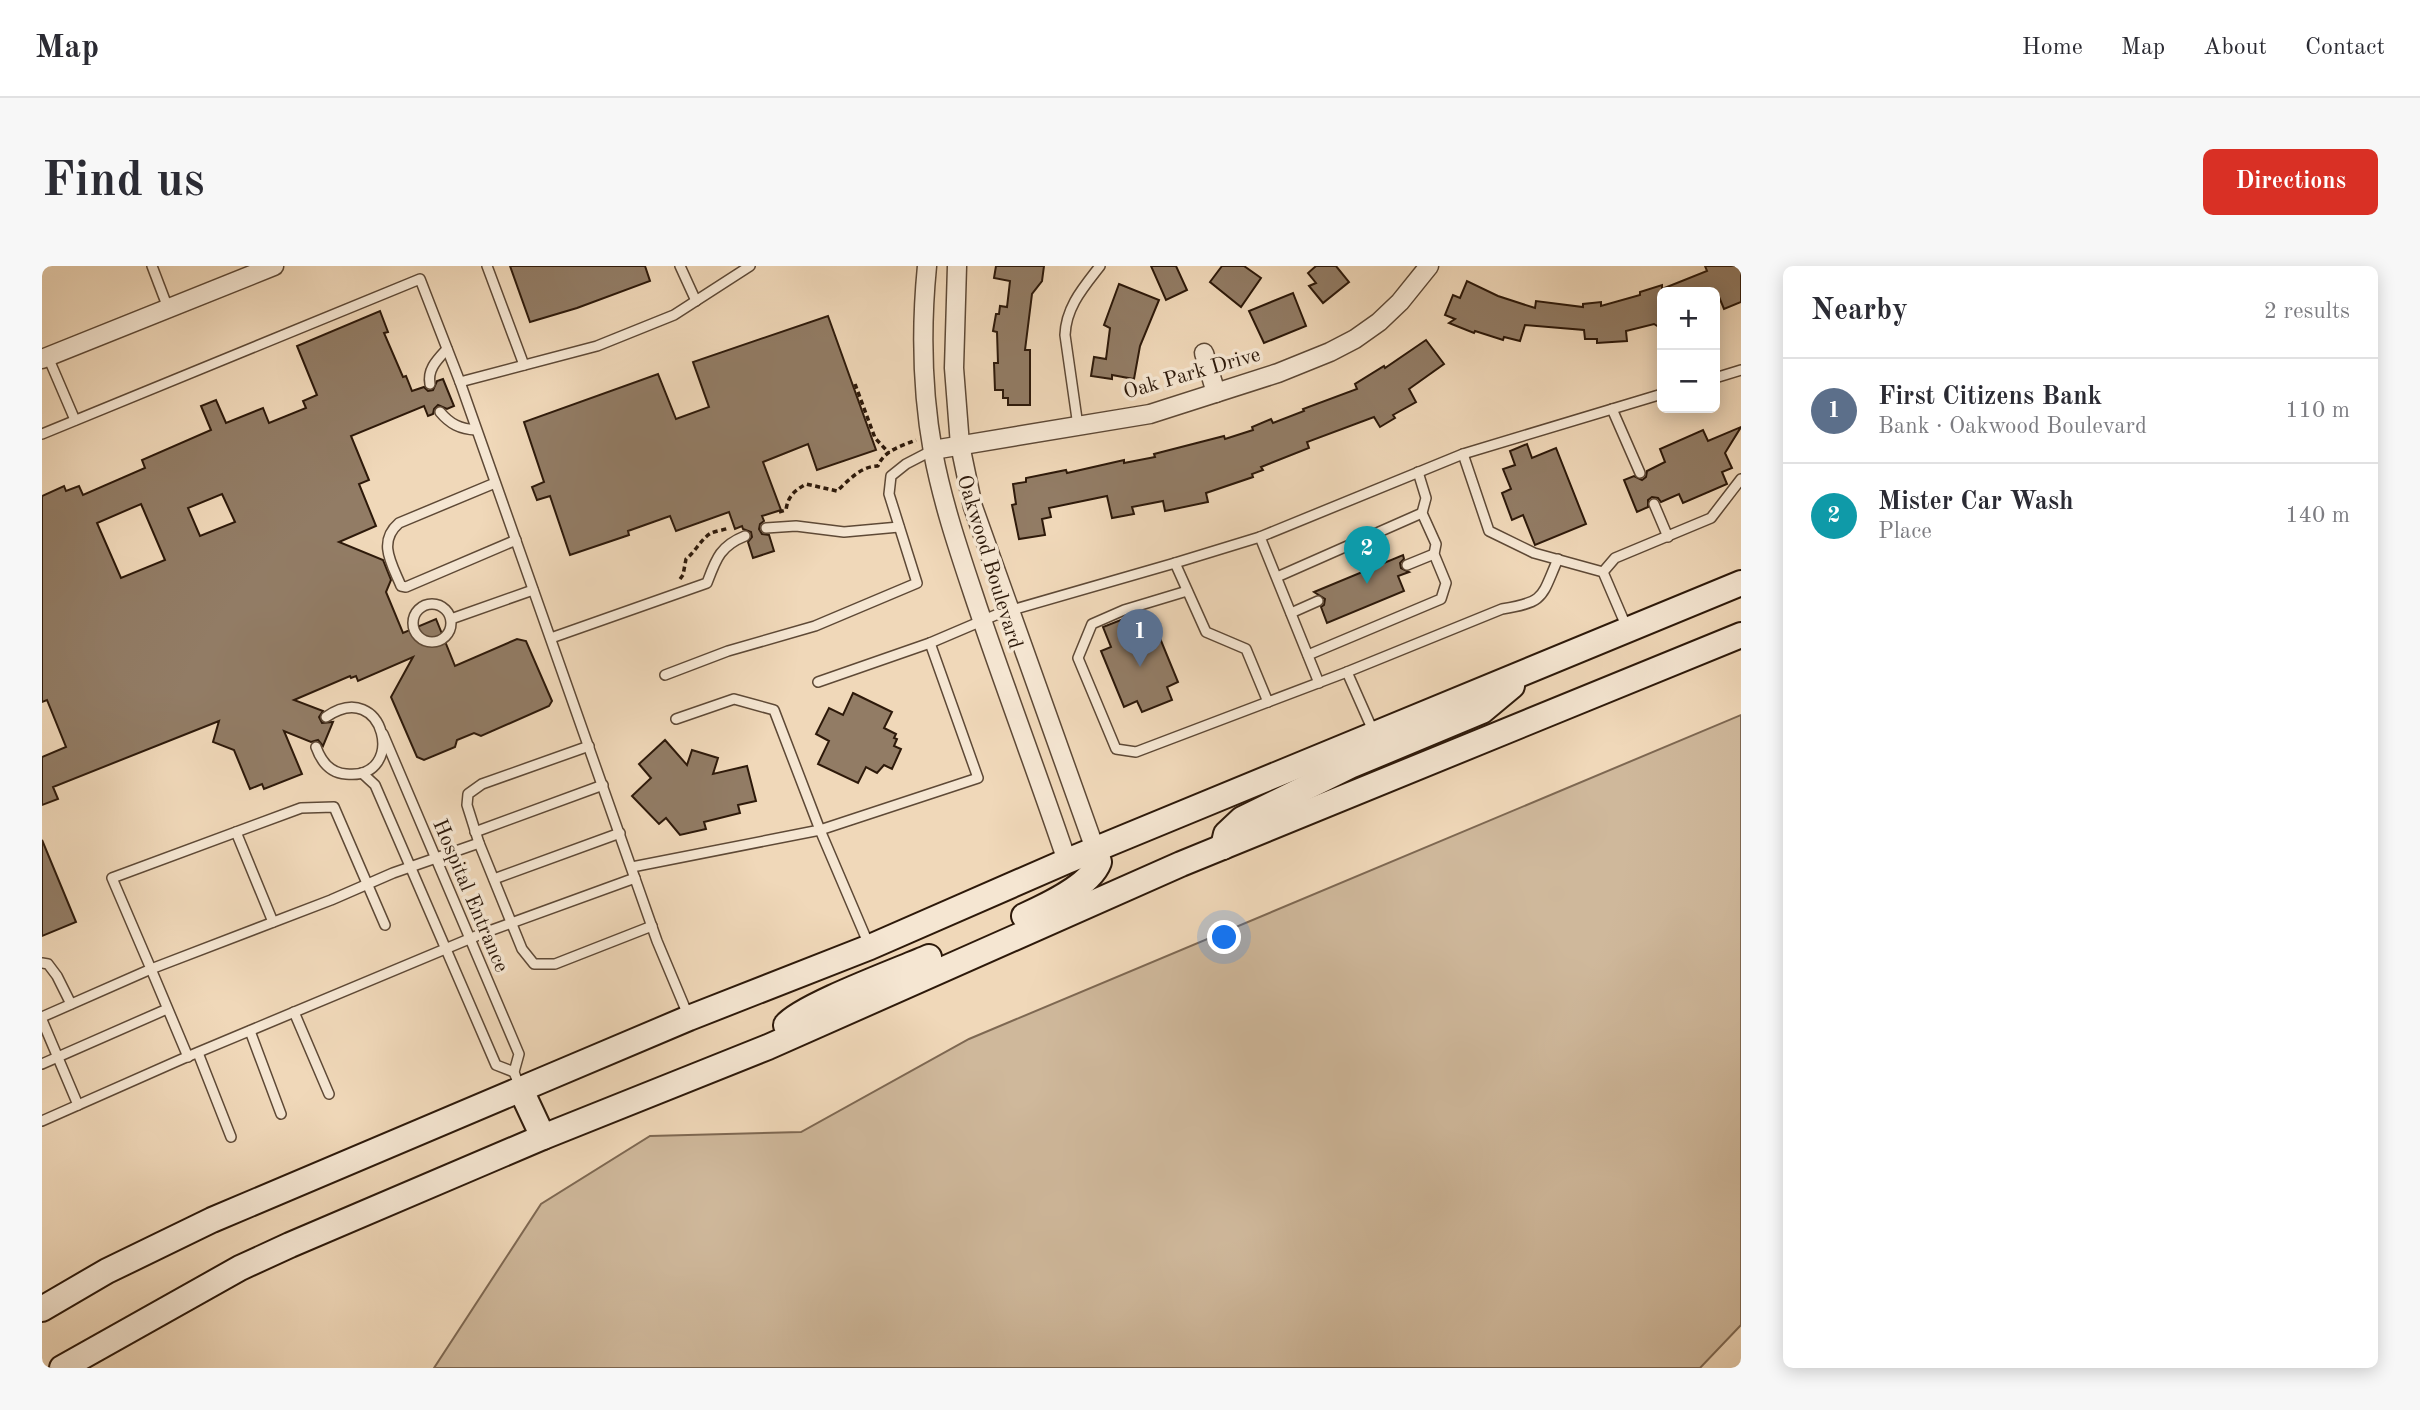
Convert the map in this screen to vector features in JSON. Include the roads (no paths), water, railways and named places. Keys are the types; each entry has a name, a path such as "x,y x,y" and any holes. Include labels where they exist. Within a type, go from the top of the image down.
{"main road":[{"path":"42,1309 107,1271 212,1220 517,1081 689,1018 870,947 1066,861 1741,583"},
{"path":"62,1368 240,1268 543,1137 768,1047 1223,847 1741,635"},
{"path":"1223,847 1226,834 1242,819 1350,766 1482,711 1532,671"},
{"path":"768,1047 790,1020 1040,909 1066,894 1091,876 1096,869 1099,862 1095,849"},
{"path":"517,1081 543,1137"}],"street":[{"path":"45,358 274,266"},
{"name":"Oakwood Boulevard","path":"927,266 924,296 927,406 946,515 1066,861"},
{"name":"Oakwood Boulevard","path":"957,266 954,368 960,445 973,507 1095,849"},
{"name":"Oak Park Drive","path":"933,450 1150,414 1278,373 1355,339 1379,322 1400,302 1429,266"},
{"path":"1204,353 1216,393"}],"lane":[{"path":"152,266 168,307"},
{"path":"487,266 524,365"},
{"path":"680,266 696,301"},
{"path":"460,382 597,346 674,315 739,269 750,266"},
{"path":"1078,426 1065,335 1066,324 1077,296 1100,266"},
{"path":"42,434 421,279 652,926 689,1018"},
{"path":"430,384 429,377 433,366 447,349"},
{"path":"45,358 75,420"},
{"path":"1720,376 1741,370"},
{"path":"818,681 930,643 1009,611 1261,537 1463,454 1657,396"},
{"path":"1612,409 1640,473"},
{"path":"440,412 449,422 463,429 476,430"},
{"path":"665,675 728,651 815,626 917,583 888,494 891,476 906,464 933,450"},
{"path":"1463,454 1489,531 1534,553 1603,572"},
{"path":"1308,655 1441,599 1446,583 1434,554 1436,544 1422,513 1426,498 1418,472"},
{"path":"1603,572 1615,558 1710,519 1741,480"},
{"path":"495,482 399,523 388,536 387,551 401,586 406,587 516,540"},
{"path":"1654,505 1668,537"},
{"path":"1277,577 1422,513"},
{"path":"766,528 796,526 844,532 899,527"},
{"path":"551,638 707,583 717,558 730,542 745,536"},
{"path":"1261,537 1319,683"},
{"path":"1406,565 1434,554"},
{"path":"1187,591 1124,610 1092,624 1078,658 1116,749 1136,752 1319,683 1502,609 1527,605 1540,597 1558,559"},
{"path":"1175,563 1206,632 1246,649 1268,702"},
{"path":"1603,572 1628,630"},
{"path":"451,620 533,590"},
{"path":"1291,613 1318,601"},
{"path":"436,604 441,606 451,620 449,632 439,641 427,642 413,629 412,622 416,611 425,605 436,604"},
{"path":"632,867 820,830 978,778 930,643"},
{"path":"1347,672 1375,734"},
{"path":"676,719 734,699 774,710 820,830 870,947"},
{"name":"Hospital Entrance","path":"326,717 336,710 348,707 371,714 379,723 468,939 519,1054 517,1081"},
{"path":"316,747 320,758 330,769 353,775 372,767 380,758 384,746 383,734"},
{"path":"589,746 482,784 468,794 467,805 475,832 522,949 534,964 555,964 652,926"},
{"name":"Hospital Entrance","path":"362,773 375,786 496,1065 517,1081"},
{"path":"475,832 603,785"},
{"path":"188,1057 112,878 301,808 334,807 386,925"},
{"path":"236,832 273,922"},
{"path":"494,879 620,833"},
{"path":"78,1105 42,1018 151,969 479,843"},
{"path":"42,1121 198,1052 511,921 635,878"},
{"path":"42,963 48,964 57,976 71,1004"},
{"path":"42,1064 167,1009"},
{"path":"294,1012 329,1094"},
{"path":"250,1031 281,1114"},
{"path":"198,1052 231,1137"}],"place":[{"name":"Mister Car Wash","path":"1367,584"},
{"name":"First Citizens Bank","path":"1140,667"}]}
